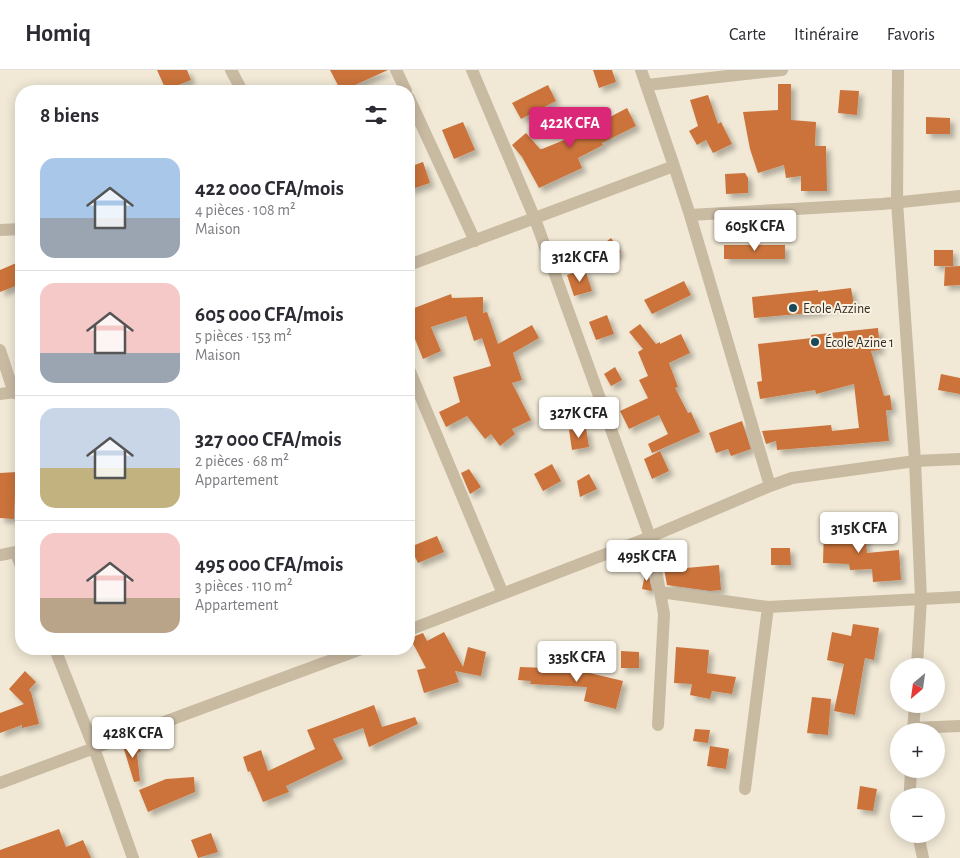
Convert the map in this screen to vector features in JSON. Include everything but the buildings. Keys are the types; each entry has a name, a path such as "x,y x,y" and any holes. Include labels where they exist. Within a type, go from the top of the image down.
{"street":[{"path":"231,70 239,85"},
{"path":"396,70 403,85"},
{"path":"472,70 535,219 650,537 664,614 658,725"},
{"path":"641,70 690,215 770,486"},
{"path":"647,85 782,70"},
{"path":"898,70 897,202 915,461 920,599 917,658"},
{"path":"415,111 475,241"},
{"path":"415,263 674,166"},
{"path":"690,215 897,202 960,196"},
{"path":"0,230 15,229"},
{"path":"0,350 15,385"},
{"path":"415,383 503,594"},
{"path":"0,394 15,392"},
{"path":"415,628 650,537 792,478 915,461 960,459"},
{"path":"0,555 15,553"},
{"path":"660,592 768,607 960,597"},
{"path":"745,789 768,607"},
{"path":"56,655 94,748 133,858"},
{"path":"0,783 340,655"},
{"path":"945,727 960,726"},
{"path":"920,843 923,858"}],"place":[{"name":"Ecole Azzine","path":"793,308"},
{"name":"École Azine 1","path":"815,342"}]}
